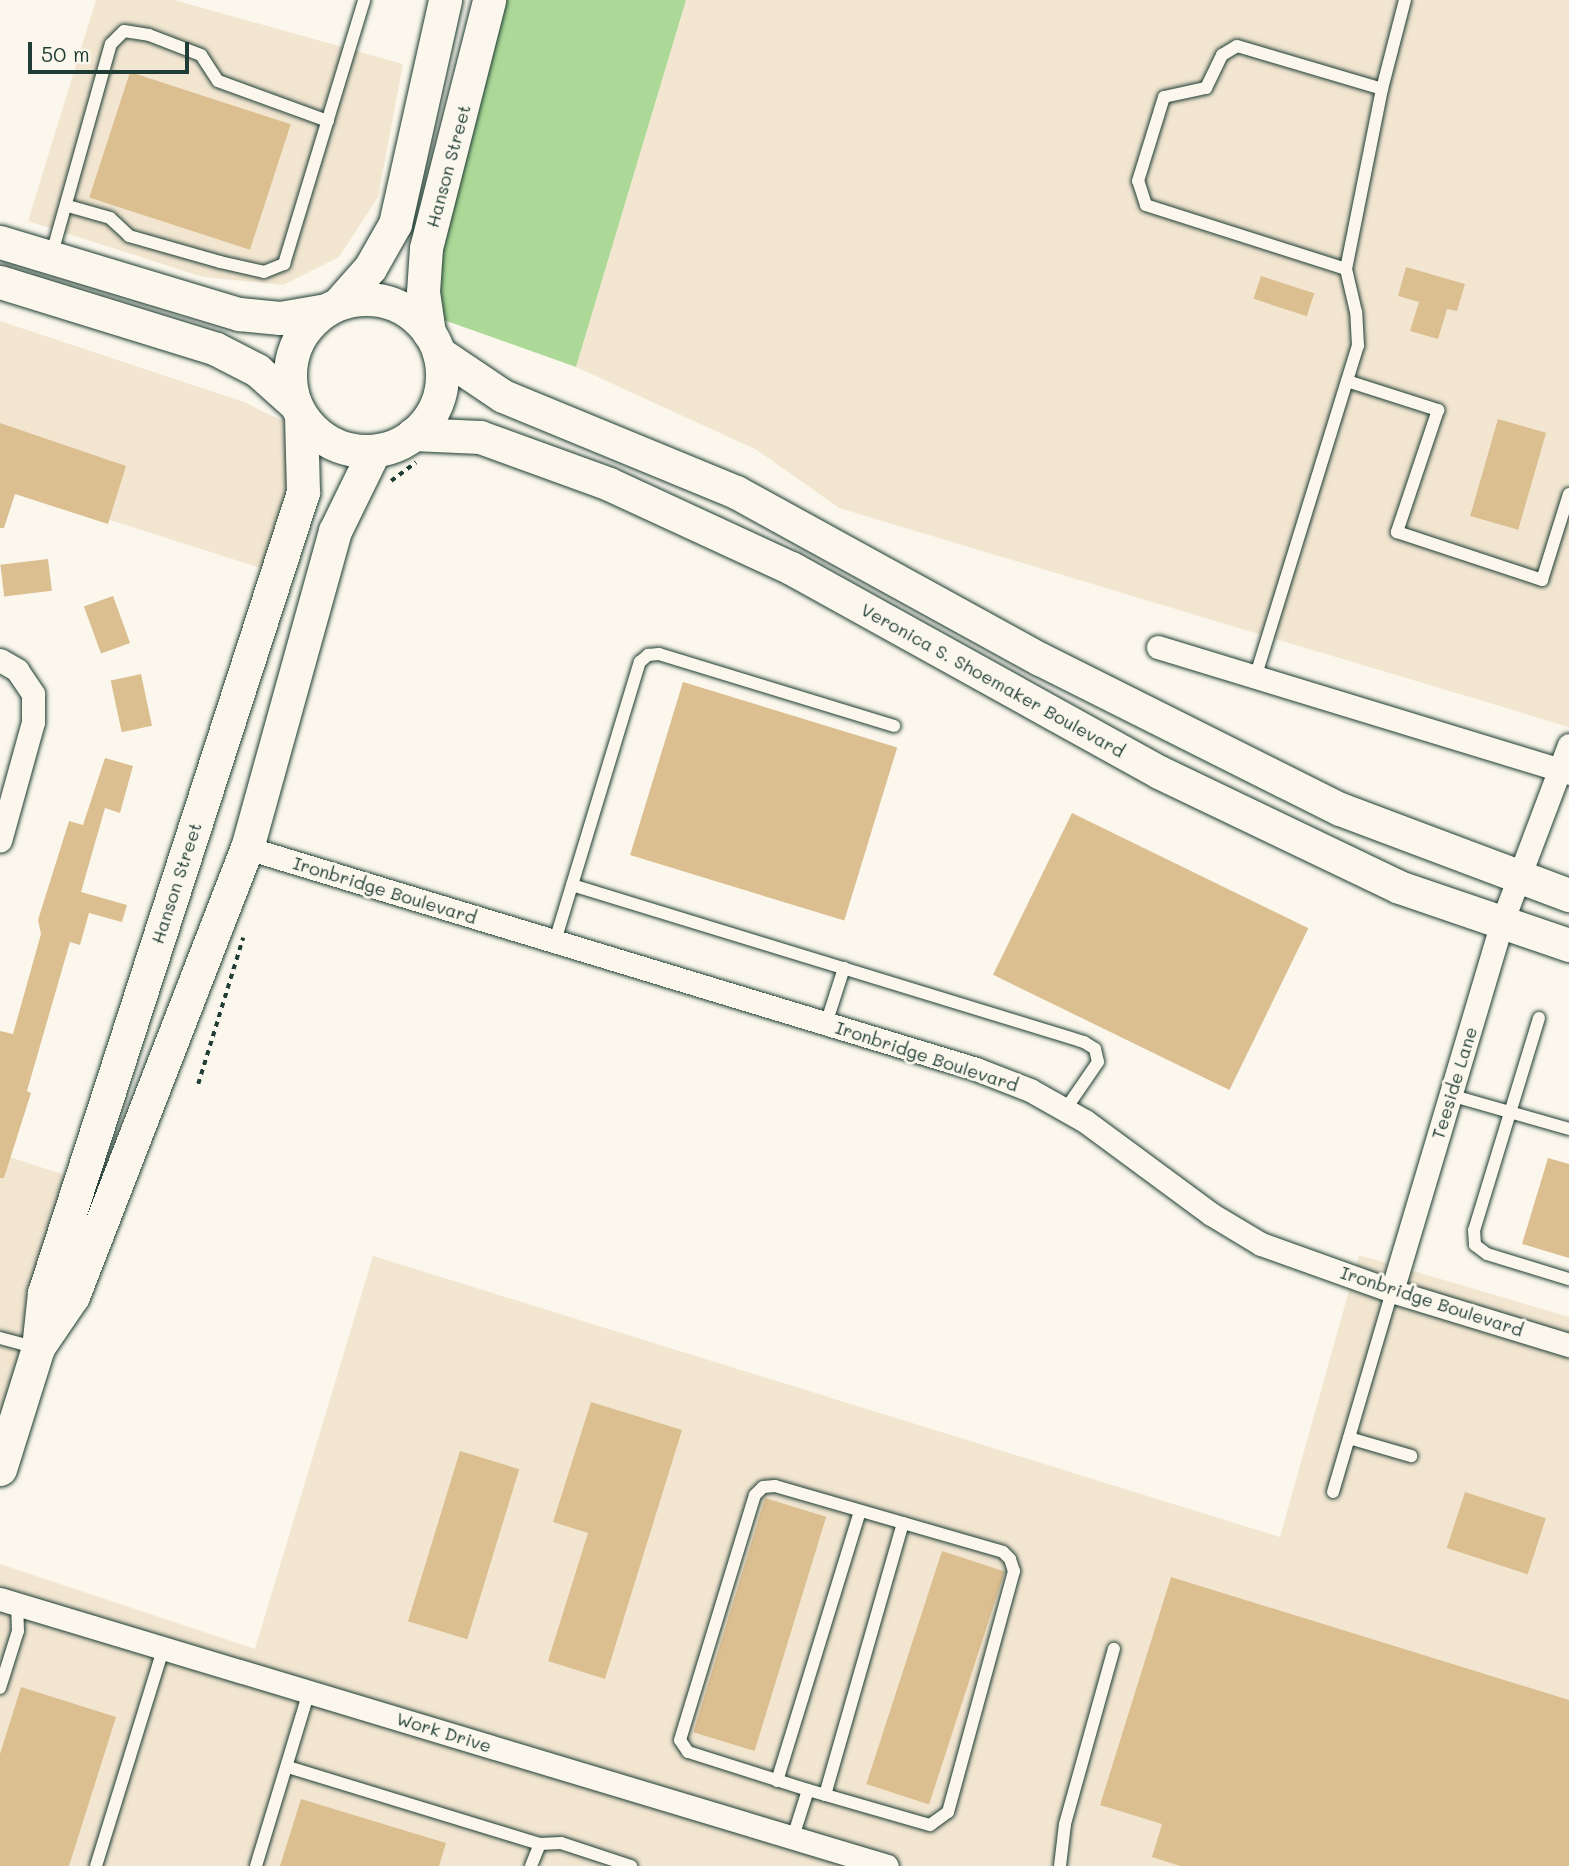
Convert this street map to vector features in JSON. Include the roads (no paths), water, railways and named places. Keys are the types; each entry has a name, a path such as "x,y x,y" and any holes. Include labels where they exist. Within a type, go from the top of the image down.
{"street":[{"name":"Hanson Street","path":"0,1469 38,1348 44,1293 303,492 298,410 290,383 294,351 310,324 333,307 370,268 395,224 445,0"},
{"name":"Hanson Street","path":"417,447 438,398 434,343 424,292 426,248 489,0"},
{"path":"0,242 246,316 280,318 380,299 416,317 434,343 503,396 736,492 1040,659 1340,809 1569,895"},
{"path":"0,282 216,349 257,370 333,444 374,451 417,447"},
{"name":"Veronica S. Shoemaker Boulevard","path":"417,447 480,437 609,484 790,568 1160,772 1399,887 1569,945"},
{"name":"Hanson Street","path":"38,1348 73,1296 247,848 335,531 374,451"},
{"path":"1158,647 1564,771"},
{"path":"0,660 18,670 33,694 33,722 0,841"},
{"name":"Teeside Lane","path":"1392,1291 1502,922 1517,876 1564,771 1569,745"},
{"name":"Ironbridge Boulevard","path":"247,848 976,1069 1065,1110 1212,1214 1261,1244 1392,1291 1569,1345"},
{"name":"Work Drive","path":"8,1602 887,1866"}],"lane":[{"path":"68,206 110,218 129,236 220,262 264,272 284,264 364,0"},
{"path":"1255,678 1357,346 1356,312 1346,269 1382,89 1405,0"},
{"path":"51,258 68,206 83,131 111,44 124,31 149,35 201,55 218,81 328,121"},
{"path":"1346,269 1146,205 1138,181 1164,97 1206,88 1222,55 1237,46 1382,89"},
{"path":"1347,381 1438,410 1397,532 1542,580 1569,494"},
{"path":"555,941 640,663 648,656 659,654 894,726"},
{"path":"572,885 845,968 1095,1049 1097,1062 1065,1110"},
{"path":"826,1024 845,968"},
{"path":"1539,1018 1474,1230 1475,1245 1487,1254 1569,1279"},
{"path":"1450,1095 1569,1129"},
{"path":"1333,1492 1392,1291"},
{"path":"0,1338 38,1348"},
{"path":"1349,1438 1411,1456"},
{"path":"775,1486 860,1511 1003,1552 1014,1571 948,1812 930,1825 688,1752 680,1740 755,1495 763,1487 775,1486"},
{"path":"777,1781 860,1511"},
{"path":"825,1795 903,1523"},
{"path":"0,1688 18,1631 8,1602"},
{"path":"96,1866 163,1649"},
{"path":"1060,1866 1065,1824 1114,1649"},
{"path":"256,1866 309,1692"},
{"path":"288,1767 540,1844 561,1843 631,1866"},
{"path":"793,1837 808,1790"},
{"path":"531,1866 540,1844"}]}
